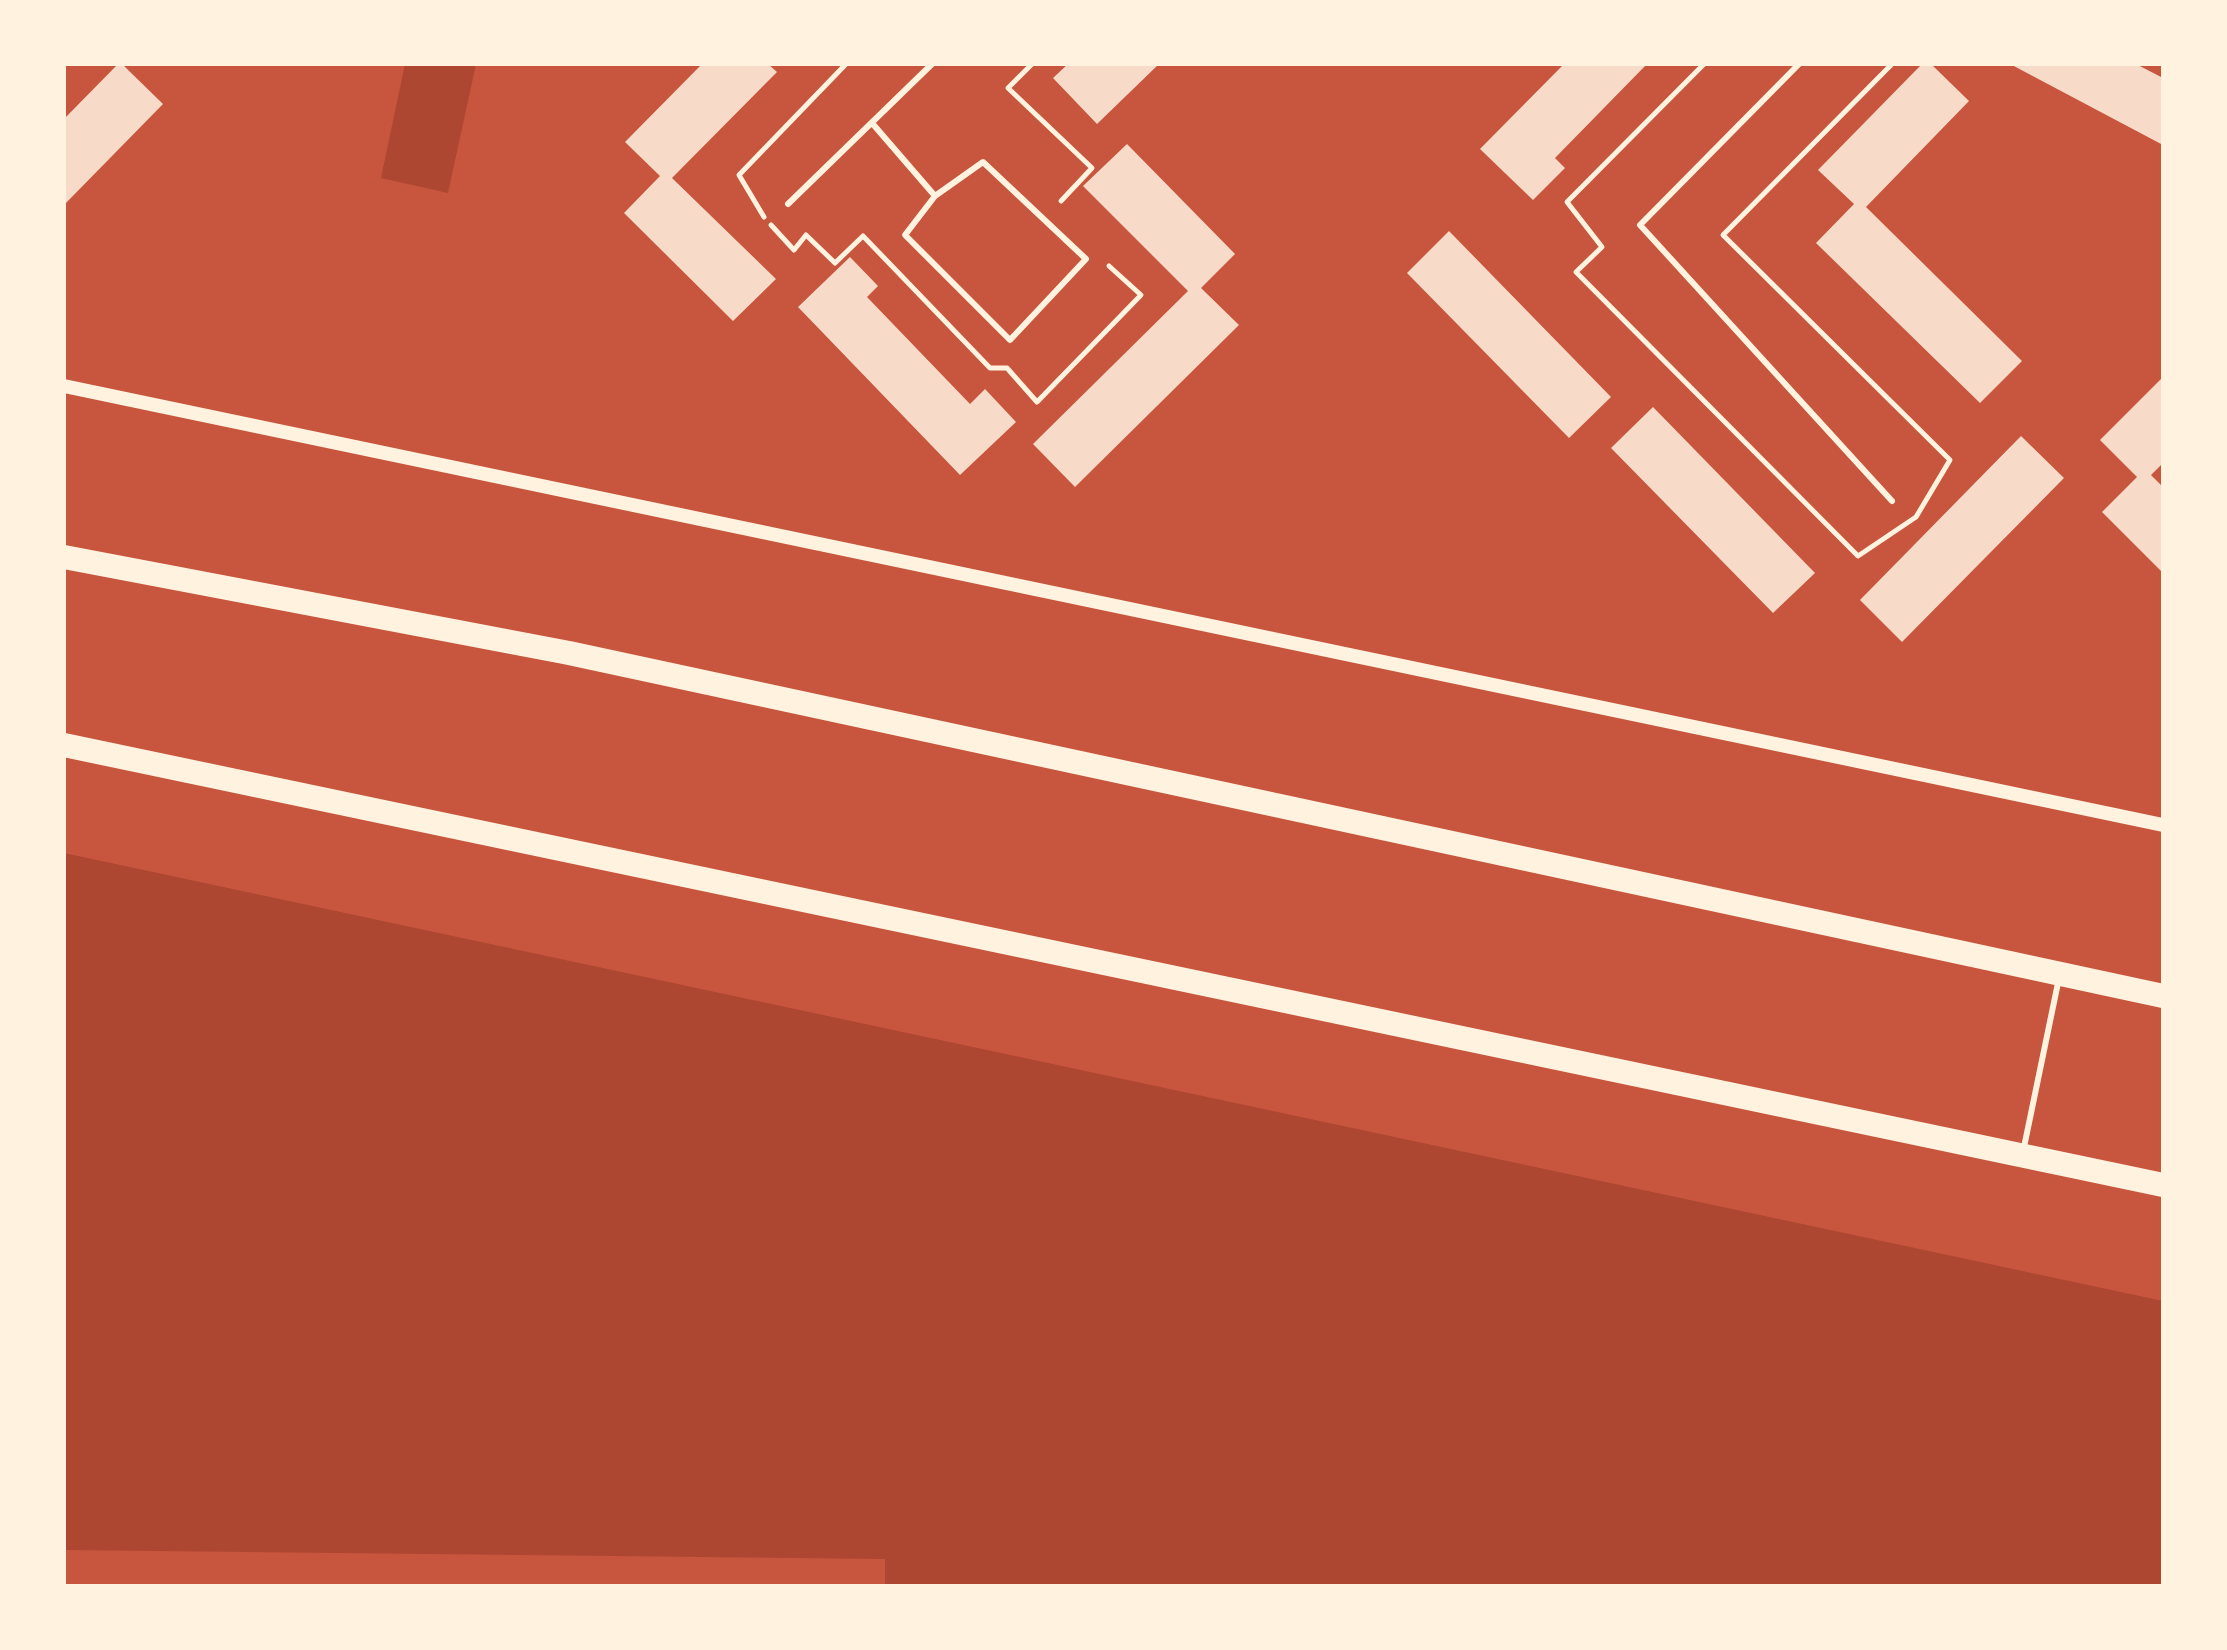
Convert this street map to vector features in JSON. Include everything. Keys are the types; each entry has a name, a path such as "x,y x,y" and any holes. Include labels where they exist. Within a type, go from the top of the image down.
{"highway":[{"path":"64,557 569,653 2163,996"},
{"path":"64,745 2163,1185"}],"street":[{"path":"64,386 2163,825"}],"lane":[{"path":"788,204 932,64"},
{"path":"1799,64 1640,225 1892,501"},
{"path":"872,123 935,196"},
{"path":"983,162 1086,259 1010,340 905,235 935,196 983,162"},
{"path":"2023,1155 2059,976"}],"path":[{"path":"846,64 739,175 765,219 794,250 806,235 835,263 863,236 990,368 1007,368 1037,402 1141,295 1109,266"},
{"path":"1032,64 1008,88 1092,168 1061,201 1070,211"},
{"path":"1704,64 1567,202 1602,247 1576,272 1858,556 1916,517 1950,460 1723,235 1892,64"}],"shaded area":[{"path":"405,64 476,64 448,193 381,178"},
{"path":"64,853 2163,1301 2163,1586 885,1586 885,1559 64,1550"}],"building":[{"path":"118,64 122,64 163,104 64,205 64,119"},
{"path":"702,64 768,64 777,72 672,178 776,279 733,321 624,213 660,176 625,142"},
{"path":"1068,64 1159,64 1097,124 1053,78"},
{"path":"1564,64 1647,64 1555,158 1565,168 1533,200 1480,149"},
{"path":"1922,64 1931,64 1969,101 1866,207 2022,361 1980,403 1816,243 1854,204 1818,170"},
{"path":"2010,64 2136,64 2163,78 2163,145"},
{"path":"1127,144 1235,254 1201,288 1239,325 1075,487 1033,444 1188,291 1083,186"},
{"path":"1449,231 1611,397 1569,438 1407,273"},
{"path":"850,257 878,286 867,297 970,404 985,389 1016,422 960,475 798,307"},
{"path":"2163,377 2163,463 2151,475 2163,487 2163,573 2102,512 2137,477 2100,440"},
{"path":"1653,407 1815,573 1773,613 1611,448"},
{"path":"2021,436 2064,478 1902,642 1860,600"}]}
